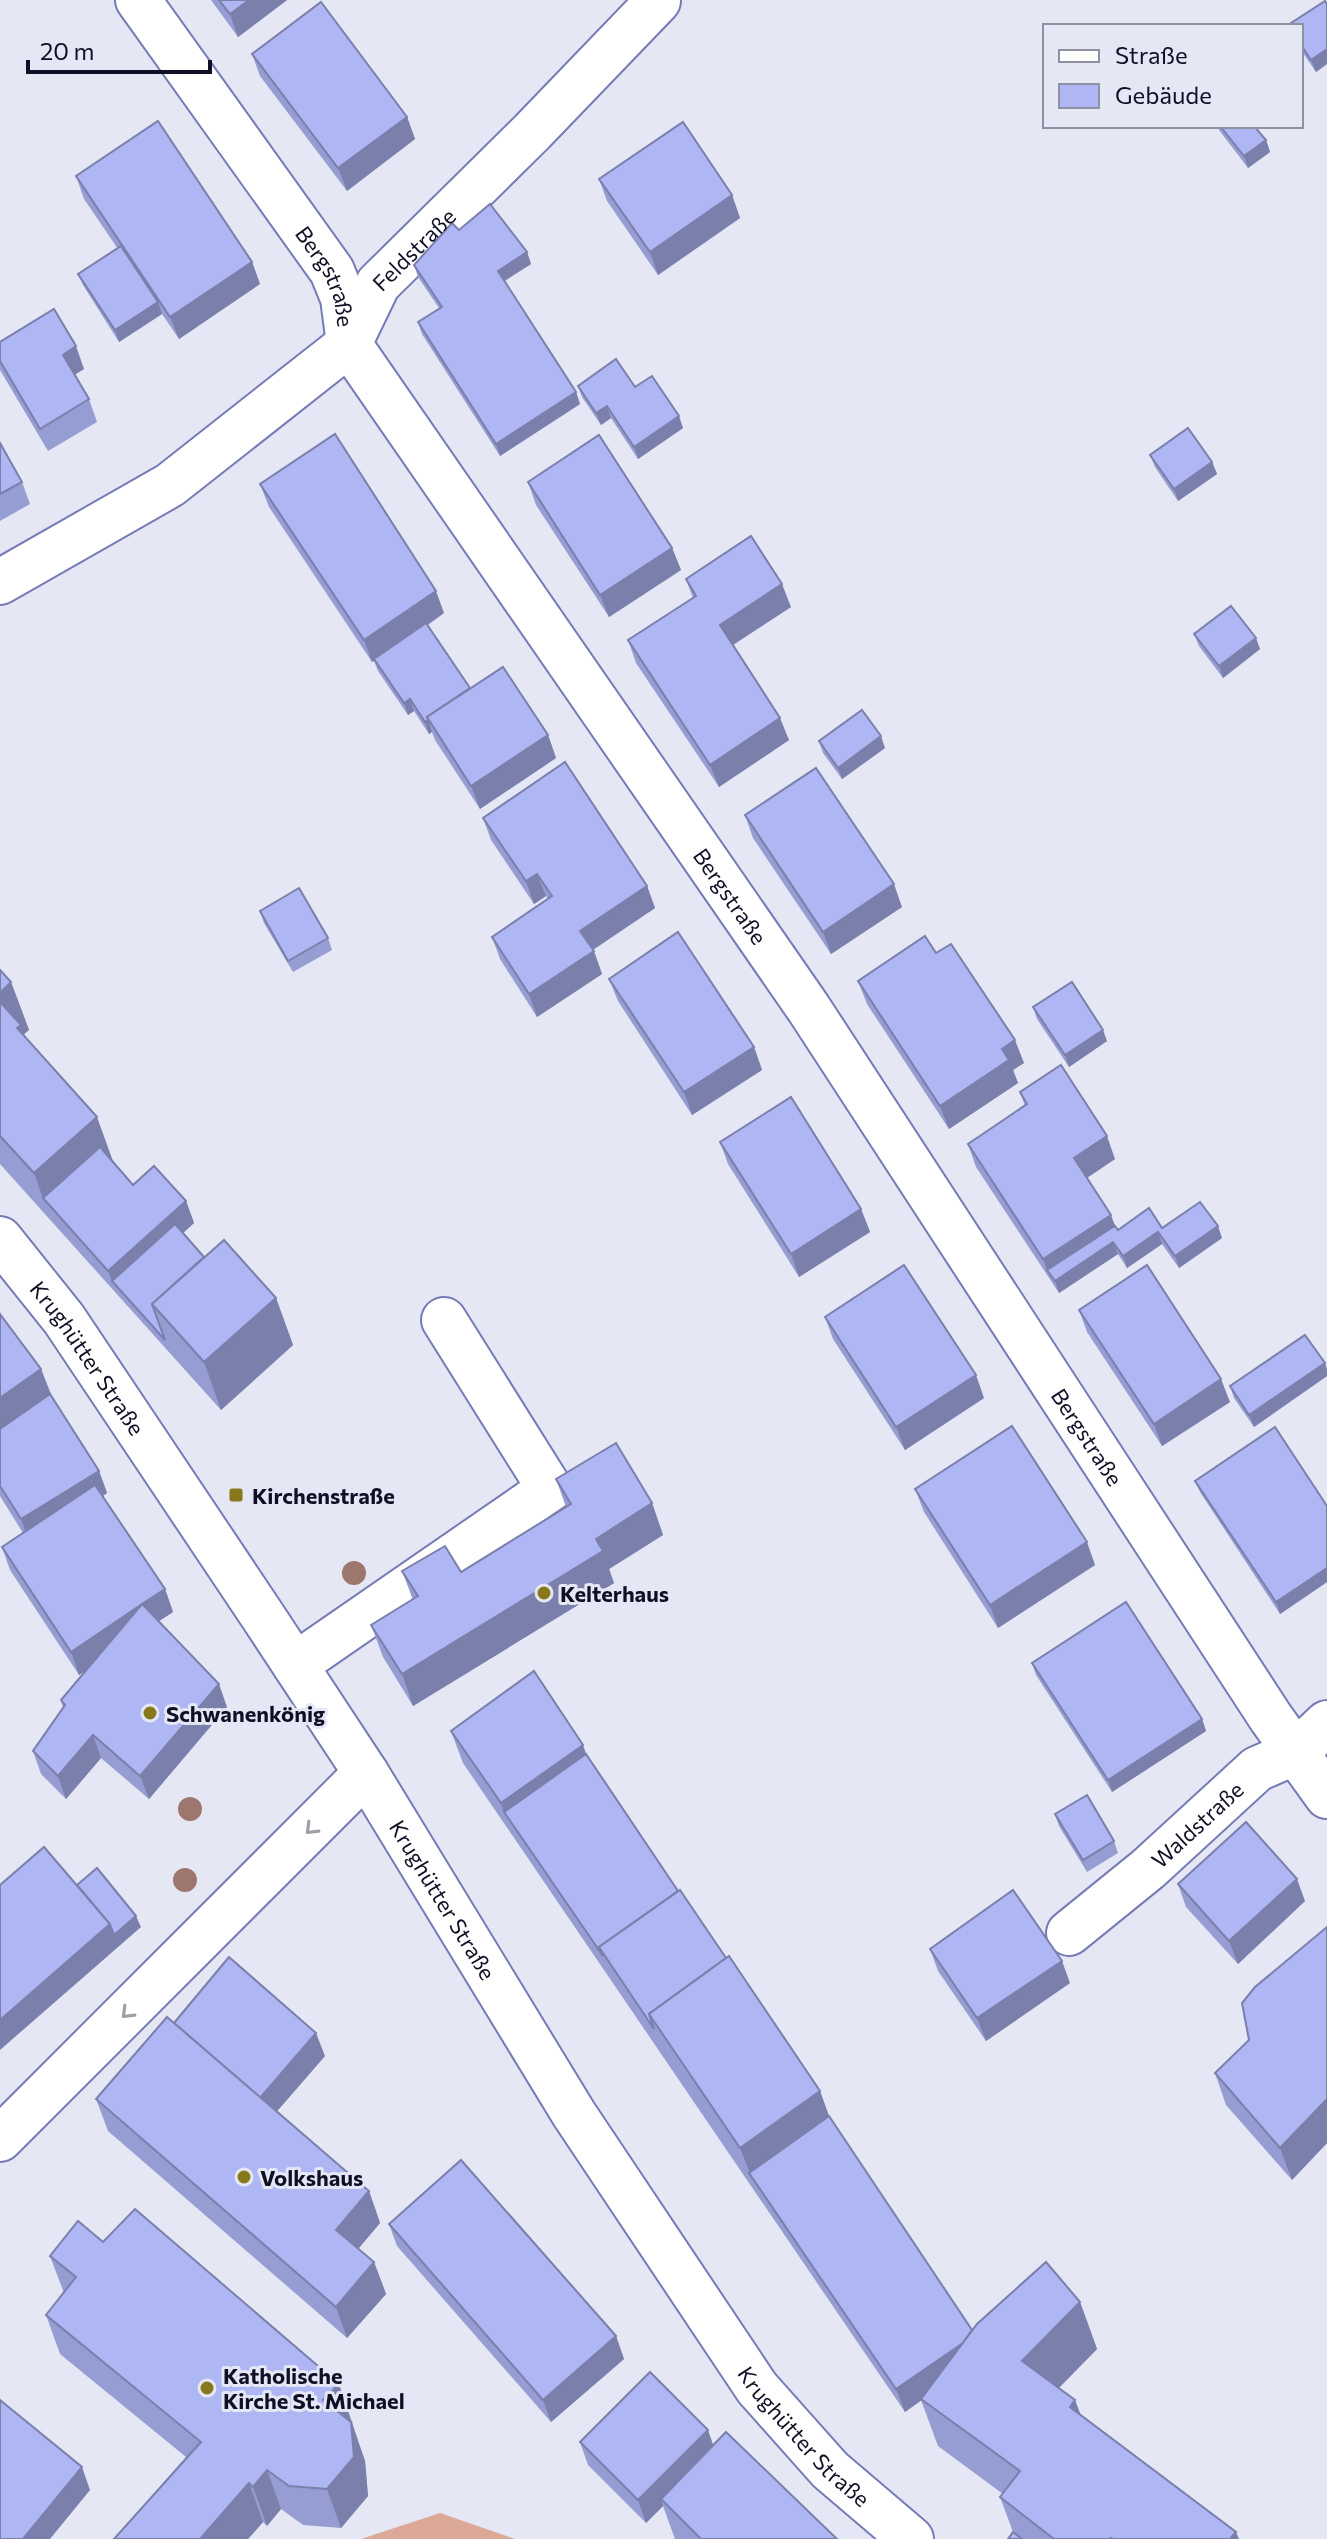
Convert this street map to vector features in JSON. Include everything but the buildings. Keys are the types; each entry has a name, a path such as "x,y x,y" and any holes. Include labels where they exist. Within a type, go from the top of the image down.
{"street":[{"name":"Bergstraße","path":"138,0 332,271 343,298 349,344 809,1009 1262,1705 1312,1737 1327,1796"},
{"name":"Feldstraße","path":"0,582 170,485 349,344 378,284 532,132 658,1"},
{"name":"Krughütter Straße","path":"0,1239 64,1319 295,1665 366,1773 574,2114 757,2388 830,2470 911,2539"},
{"path":"295,1665 550,1489 444,1320"},
{"name":"Waldstraße","path":"1069,1933 1148,1869 1257,1769 1312,1737"},
{"path":"0,2139 366,1773"}],"shaded area":[{"path":"440,2513 515,2539 361,2539"}],"place":[{"name":"Kirchenstraße","path":"236,1495"},
{"name":"Kelterhaus","path":"544,1593"},
{"name":"Schwanenkönig","path":"150,1713"},
{"name":"Volkshaus","path":"244,2177"},
{"name":"Katholische Kirche St. Michael","path":"207,2388"}]}
